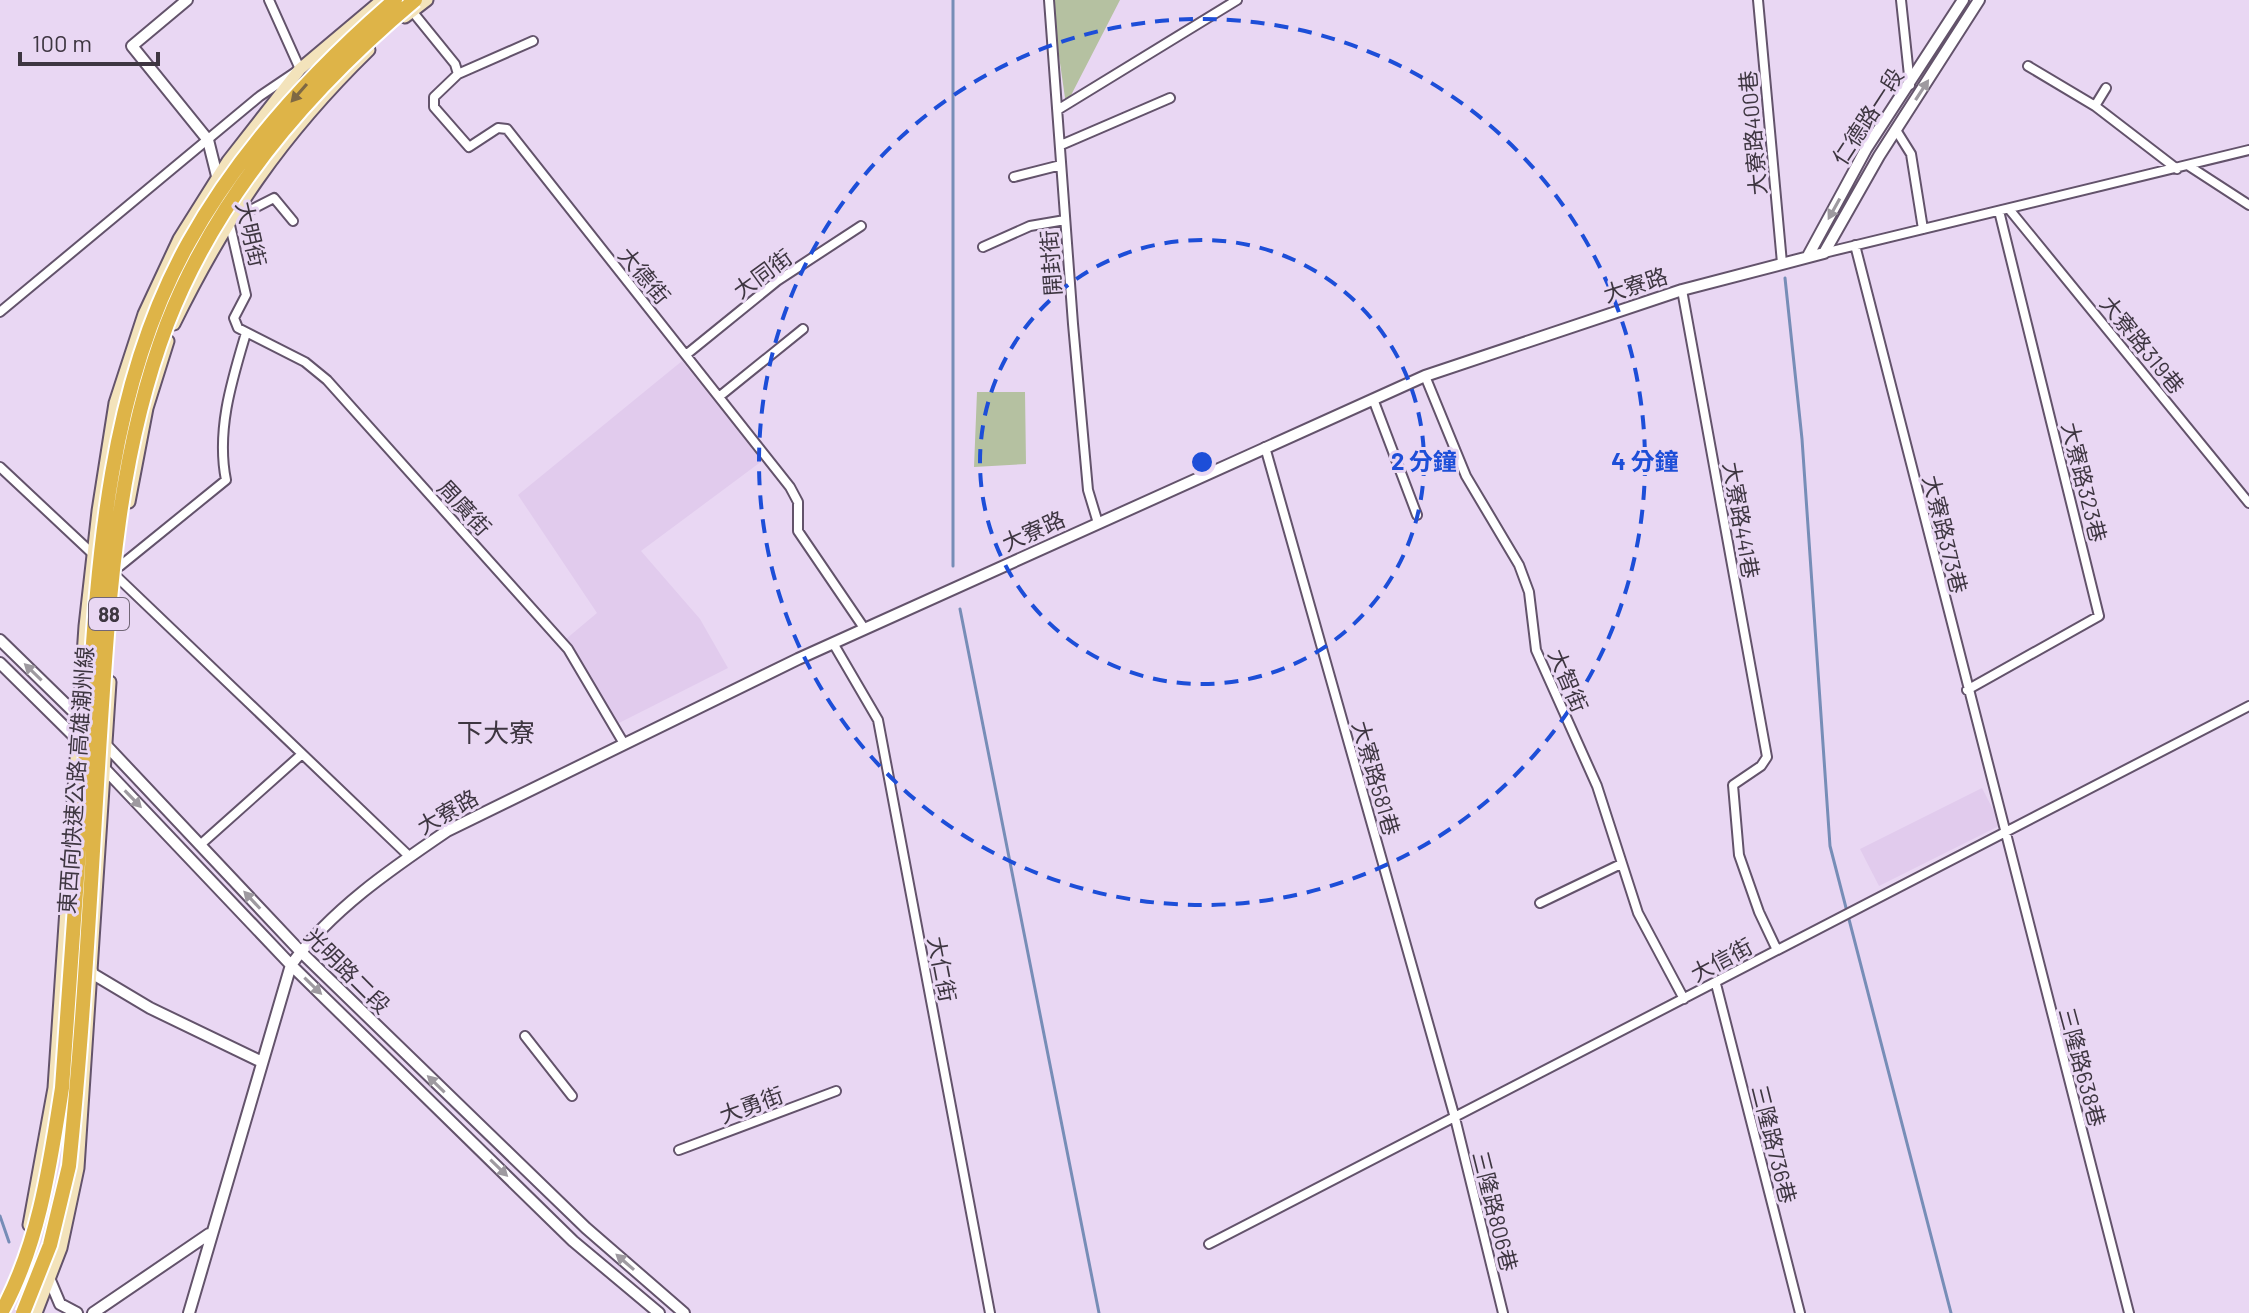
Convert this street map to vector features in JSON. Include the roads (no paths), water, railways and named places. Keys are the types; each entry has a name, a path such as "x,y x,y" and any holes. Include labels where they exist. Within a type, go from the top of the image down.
{"highway":[{"name":"東西向快速公路 高雄潮州線","path":"1,1313 32,1238 50,1163 62,1088 94,626 106,511 126,405 154,318 176,268 235,167 318,70 395,0"},
{"name":"東西向快速公路 高雄潮州線","path":"23,1313 50,1245 69,1166 107,627 119,512 141,407 167,324 202,250 247,175 330,78 413,6"}],"main road":[{"path":"0,1303 27,1236 43,1162 54,1088 77,739 93,554 115,403 144,314 179,239 217,178 300,69 382,0"},
{"path":"36,1313 61,1248 78,1168 120,566 147,408 169,340 209,253 254,180 336,83 413,6 427,0"}],"street":[{"name":"大明街","path":"120,566 226,480 223,464 227,395 246,333 234,323 246,295 208,140 132,46 187,0"},
{"path":"0,312 260,96 300,69 269,0"},
{"name":"開封街","path":"1049,0 1088,490 1098,523"},
{"path":"1059,109 1237,0"},
{"name":"大寮路400巷","path":"1758,0 1782,263"},
{"path":"1901,0 1910,85"},
{"name":"仁德路一段","path":"1808,256 1866,149 1963,0"},
{"name":"仁德路一段","path":"1824,253 1896,130 1979,0"},
{"path":"413,6 455,64 458,74 533,41"},
{"path":"2028,66 2095,106 2177,169"},
{"name":"大德街","path":"458,74 433,102 464,144 475,146 498,128 507,129 790,487 798,502 798,531 864,628"},
{"path":"2095,106 2106,88"},
{"path":"1061,145 1170,98"},
{"path":"1896,130 1911,154 1923,229"},
{"name":"大寮路","path":"189,1313 209,1234 291,965 321,926 447,831 623,742 864,628 1425,376 1682,290 1808,256 2249,150"},
{"path":"1014,177 1061,165"},
{"path":"2189,166 2249,205"},
{"path":"229,221 274,198 293,221"},
{"name":"大寮路319巷","path":"2004,210 2249,503"},
{"name":"大寮路323巷","path":"1967,690 2099,616 2004,210"},
{"path":"983,247 1030,226 1065,220"},
{"name":"大同街","path":"687,354 777,281 861,226"},
{"name":"大寮路373巷","path":"1855,245 2003,831"},
{"name":"大寮路441巷","path":"1682,290 1767,757 1761,766 1733,785 1739,855 1759,912 1777,950"},
{"path":"720,396 803,329"},
{"name":"周廣街","path":"246,333 305,362 327,380 568,649 623,742"},
{"name":"大智街","path":"1425,376 1466,476 1519,565 1529,592 1536,650 1597,786 1638,913 1684,999"},
{"path":"1373,399 1417,515"},
{"name":"大寮路581巷","path":"1265,447 1455,1118"},
{"path":"0,467 410,857"},
{"name":"光明路二段","path":"0,640 107,746 300,951 586,1228 684,1313"},
{"name":"大仁街","path":"833,643 878,720 990,1313"},
{"name":"光明路二段","path":"0,663 77,739 291,965 573,1241 659,1313"},
{"name":"大信街","path":"1209,1244 2249,706"},
{"path":"200,845 302,754"},
{"name":"三隆路638巷","path":"2003,831 2129,1313"},
{"path":"203,872 215,860"},
{"path":"1540,903 1621,864"},
{"path":"67,926 93,974 150,1008 262,1062"},
{"name":"三隆路736巷","path":"1716,984 1800,1313"},
{"path":"525,1036 572,1096"},
{"name":"大勇街","path":"679,1150 836,1091"},
{"name":"三隆路806巷","path":"1455,1118 1503,1313"},
{"path":"49,1278 53,1295 60,1304 78,1313 97,1309 209,1234"}],"waterway":[{"path":"953,0 953,566"},
{"path":"1785,278 1802,439 1830,846 1951,1313"},
{"path":"960,609 1099,1313"},
{"path":"0,1216 9,1242"}],"district":[{"name":"下大寮","path":"496,731"}]}
